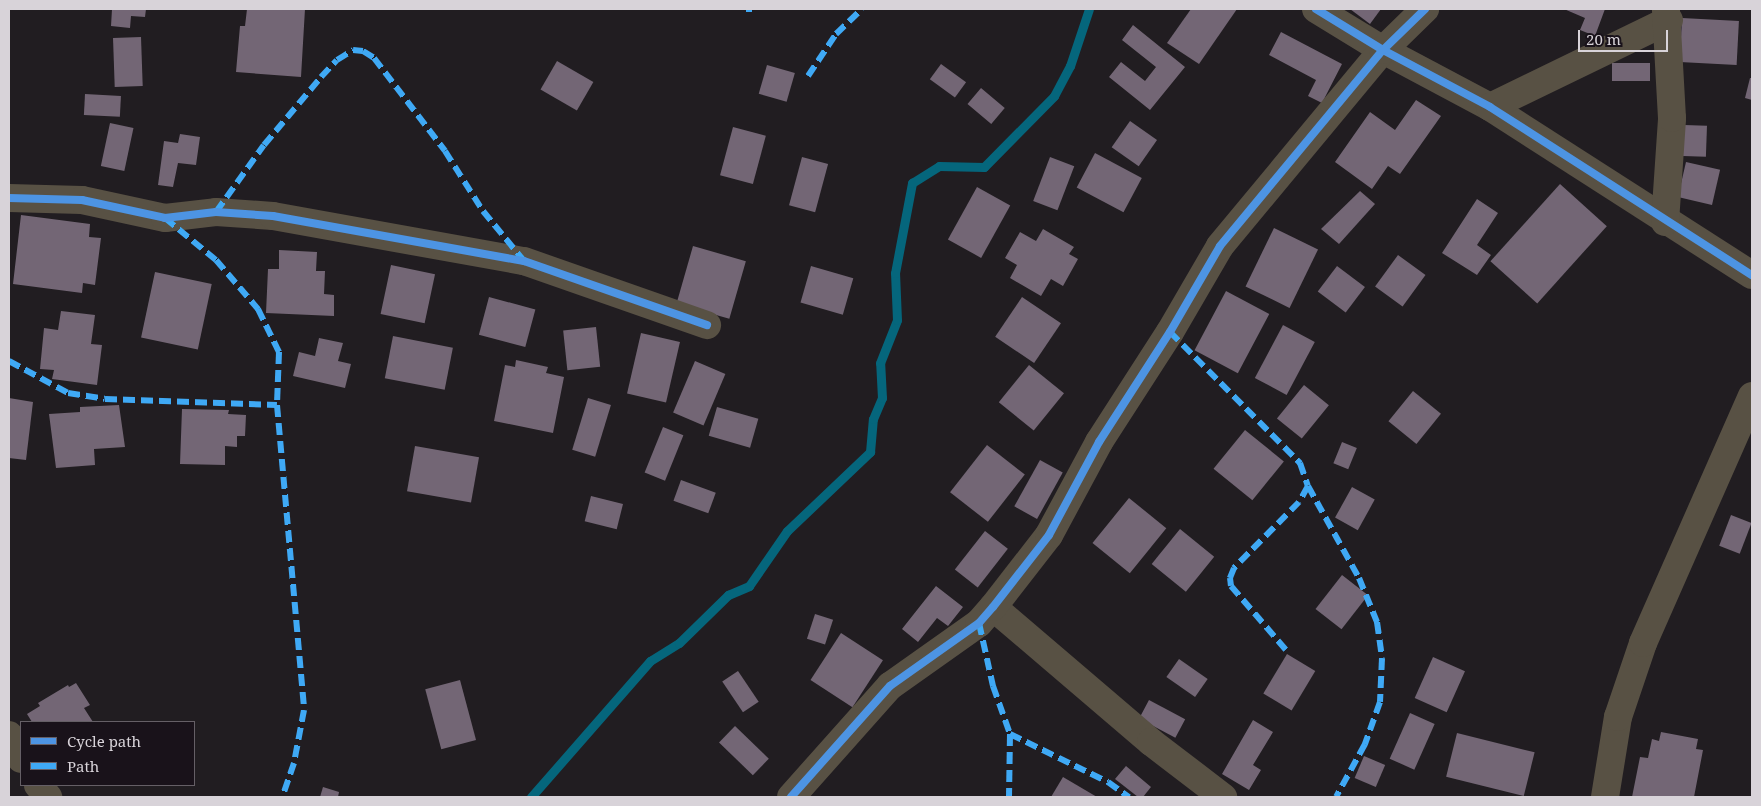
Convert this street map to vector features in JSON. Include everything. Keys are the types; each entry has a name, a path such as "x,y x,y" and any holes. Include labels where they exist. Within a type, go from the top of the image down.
{"street":[{"path":"1316,9 1382,50 1490,107 1665,222 1752,275"},
{"path":"790,797 890,686 979,623 993,607 1049,536 1098,442 1170,332 1220,246 1382,50 1425,9"},
{"path":"1490,107 1668,14 1672,118 1665,222"},
{"path":"9,198 82,200 165,218 216,212 274,216 524,261 707,325"},
{"path":"1606,797 1618,717 1643,643 1752,396"},
{"path":"993,607 1151,742 1223,797"},
{"path":"9,735 20,757"},
{"path":"39,786 48,797"}],"building":[{"path":"112,9 146,9 145,17 131,16 130,28 111,26"},
{"path":"247,9 305,9 301,77 236,72 240,26 245,26"},
{"path":"1191,9 1237,9 1199,64 1167,43"},
{"path":"1350,9 1381,9 1370,24"},
{"path":"1564,9 1605,9 1595,36 1580,30 1585,18"},
{"path":"1682,18 1739,21 1737,65 1680,62"},
{"path":"1133,25 1185,67 1150,110 1109,77 1121,62 1145,81 1156,67 1122,40"},
{"path":"1281,32 1342,64 1322,103 1308,96 1316,80 1269,55"},
{"path":"141,37 143,86 115,87 113,38"},
{"path":"557,61 593,82 577,111 540,90"},
{"path":"1612,63 1650,63 1650,81 1612,81"},
{"path":"941,64 966,82 955,98 930,79"},
{"path":"767,65 795,73 787,102 759,94"},
{"path":"1750,78 1752,78 1752,100 1745,98"},
{"path":"981,88 1005,108 991,124 968,104"},
{"path":"85,94 121,96 120,117 84,115"},
{"path":"1416,100 1441,116 1400,174 1388,166 1372,189 1335,162 1370,112 1395,130"},
{"path":"1130,121 1157,140 1139,166 1112,147"},
{"path":"110,123 133,128 124,171 101,166"},
{"path":"1684,125 1707,126 1706,157 1683,156"},
{"path":"733,127 766,136 753,184 720,175"},
{"path":"180,134 200,137 196,165 178,163 173,187 158,185 164,141 178,143"},
{"path":"1095,153 1142,178 1123,212 1077,187"},
{"path":"802,157 828,164 815,212 789,205"},
{"path":"1050,157 1074,166 1057,210 1033,201"},
{"path":"1686,162 1720,170 1712,205 1678,197"},
{"path":"1560,184 1607,226 1537,303 1490,261"},
{"path":"977,187 1010,205 981,258 948,239"},
{"path":"1360,191 1375,204 1339,244 1321,229"},
{"path":"1477,199 1498,213 1477,245 1491,255 1477,275 1442,253"},
{"path":"21,215 90,224 89,237 101,238 95,285 83,283 82,293 13,284"},
{"path":"1274,228 1318,249 1290,308 1246,286"},
{"path":"1043,229 1074,247 1069,254 1078,259 1063,286 1051,279 1041,296 1010,278 1017,265 1005,258 1020,232 1036,241"},
{"path":"693,246 746,261 729,319 676,304"},
{"path":"279,250 317,252 316,271 325,271 324,294 334,295 334,316 266,313 268,269 279,269"},
{"path":"1398,255 1426,275 1403,307 1375,287"},
{"path":"391,265 435,274 425,323 381,314"},
{"path":"811,266 853,278 843,315 801,303"},
{"path":"1337,266 1365,287 1346,313 1318,292"},
{"path":"155,272 212,284 198,350 141,338"},
{"path":"1226,291 1269,314 1238,373 1195,350"},
{"path":"489,297 535,309 525,347 479,335"},
{"path":"1022,297 1061,323 1034,363 995,337"},
{"path":"61,311 95,315 91,344 102,345 97,385 52,379 54,370 40,369 44,328 58,330"},
{"path":"1283,325 1315,342 1287,395 1255,378"},
{"path":"596,327 600,367 567,370 563,330"},
{"path":"641,333 680,342 666,402 627,393"},
{"path":"393,336 453,348 445,390 385,378"},
{"path":"319,338 343,343 338,361 351,364 345,388 293,376 299,352 315,356"},
{"path":"516,360 548,367 546,373 564,377 553,433 494,421 505,365 515,367"},
{"path":"695,361 725,374 703,425 673,413"},
{"path":"1029,365 1064,393 1034,431 999,402"},
{"path":"1304,385 1329,405 1302,439 1277,418"},
{"path":"1413,391 1441,414 1416,444 1388,421"},
{"path":"9,398 33,402 26,460 9,458"},
{"path":"588,398 611,405 595,457 572,450"},
{"path":"119,405 125,447 94,449 95,465 56,468 49,414 80,412 80,407"},
{"path":"717,407 758,419 750,448 709,436"},
{"path":"182,409 229,410 228,414 246,415 245,436 237,436 237,447 225,446 225,465 180,464"},
{"path":"663,427 683,435 665,481 645,472"},
{"path":"1245,430 1284,461 1252,500 1214,469"},
{"path":"1342,442 1357,448 1348,469 1333,463"},
{"path":"987,445 1025,475 988,522 950,492"},
{"path":"415,446 479,457 471,503 407,491"},
{"path":"1040,460 1063,473 1037,519 1014,506"},
{"path":"681,480 716,493 708,513 673,501"},
{"path":"1352,487 1375,500 1358,530 1335,518"},
{"path":"591,496 623,504 617,529 585,521"},
{"path":"1129,498 1166,528 1130,573 1092,543"},
{"path":"1731,515 1752,523 1740,554 1719,546"},
{"path":"1180,529 1214,557 1186,592 1152,564"},
{"path":"985,531 1008,549 978,587 955,570"},
{"path":"1342,575 1368,595 1342,629 1316,609"},
{"path":"936,586 963,607 948,626 937,618 918,642 902,629"},
{"path":"815,614 833,620 825,645 807,639"},
{"path":"841,633 883,660 852,707 811,680"},
{"path":"1287,654 1315,671 1292,710 1263,693"},
{"path":"1433,657 1465,671 1447,712 1415,698"},
{"path":"1179,659 1208,679 1195,697 1166,677"},
{"path":"738,671 759,702 743,712 722,682"},
{"path":"460,680 476,740 441,749 425,689"},
{"path":"76,683 90,705 84,708 92,721 31,721 27,714 40,706 38,703 68,685 69,687"},
{"path":"1149,700 1185,719 1175,738 1139,719"},
{"path":"1410,713 1435,724 1414,770 1390,759"},
{"path":"1253,720 1273,732 1253,765 1261,770 1249,790 1222,774"},
{"path":"735,726 769,759 753,775 719,743"},
{"path":"1661,732 1698,739 1696,749 1703,750 1694,797 1632,797 1640,757 1648,758 1652,739 1659,741"},
{"path":"1457,733 1535,752 1524,796 1446,777"},
{"path":"1364,756 1385,765 1376,787 1355,778"},
{"path":"1126,766 1151,787 1143,797 1138,797 1115,779"},
{"path":"1063,777 1097,797 1051,797"},
{"path":"323,787 339,792 338,797 320,797"}],"waterway":[{"path":"531,797 650,661 679,643 728,595 749,586 787,531 870,452 873,419 882,398 880,363 897,320 895,273 912,183 939,166 984,167 1054,96 1070,66 1089,9"}],"marked path":[{"path":"746,9 752,9"},
{"path":"808,76 836,34 862,9"},
{"path":"216,212 264,145 321,77 337,60 353,50 363,51 374,58 445,151 483,211 524,261"},
{"path":"165,218 216,260 258,309 279,352 277,405 304,710 294,763 282,797"},
{"path":"1170,332 1300,463 1308,486 1299,502 1234,568 1230,578 1231,586 1286,650"},
{"path":"9,361 68,393 105,399 277,405"},
{"path":"1308,486 1359,578 1377,622 1382,658 1380,702 1365,744 1336,797"},
{"path":"979,623 993,686 1010,734 1009,797"},
{"path":"1010,734 1108,782 1129,797"}],"cycle path":[{"path":"1316,9 1383,50 1490,107 1752,275"},
{"path":"791,797 890,686 979,623 993,607 1049,535 1099,442 1170,332 1220,246 1383,50 1425,9"},
{"path":"9,198 82,200 165,218 216,212 273,216 524,261 707,325"}]}
